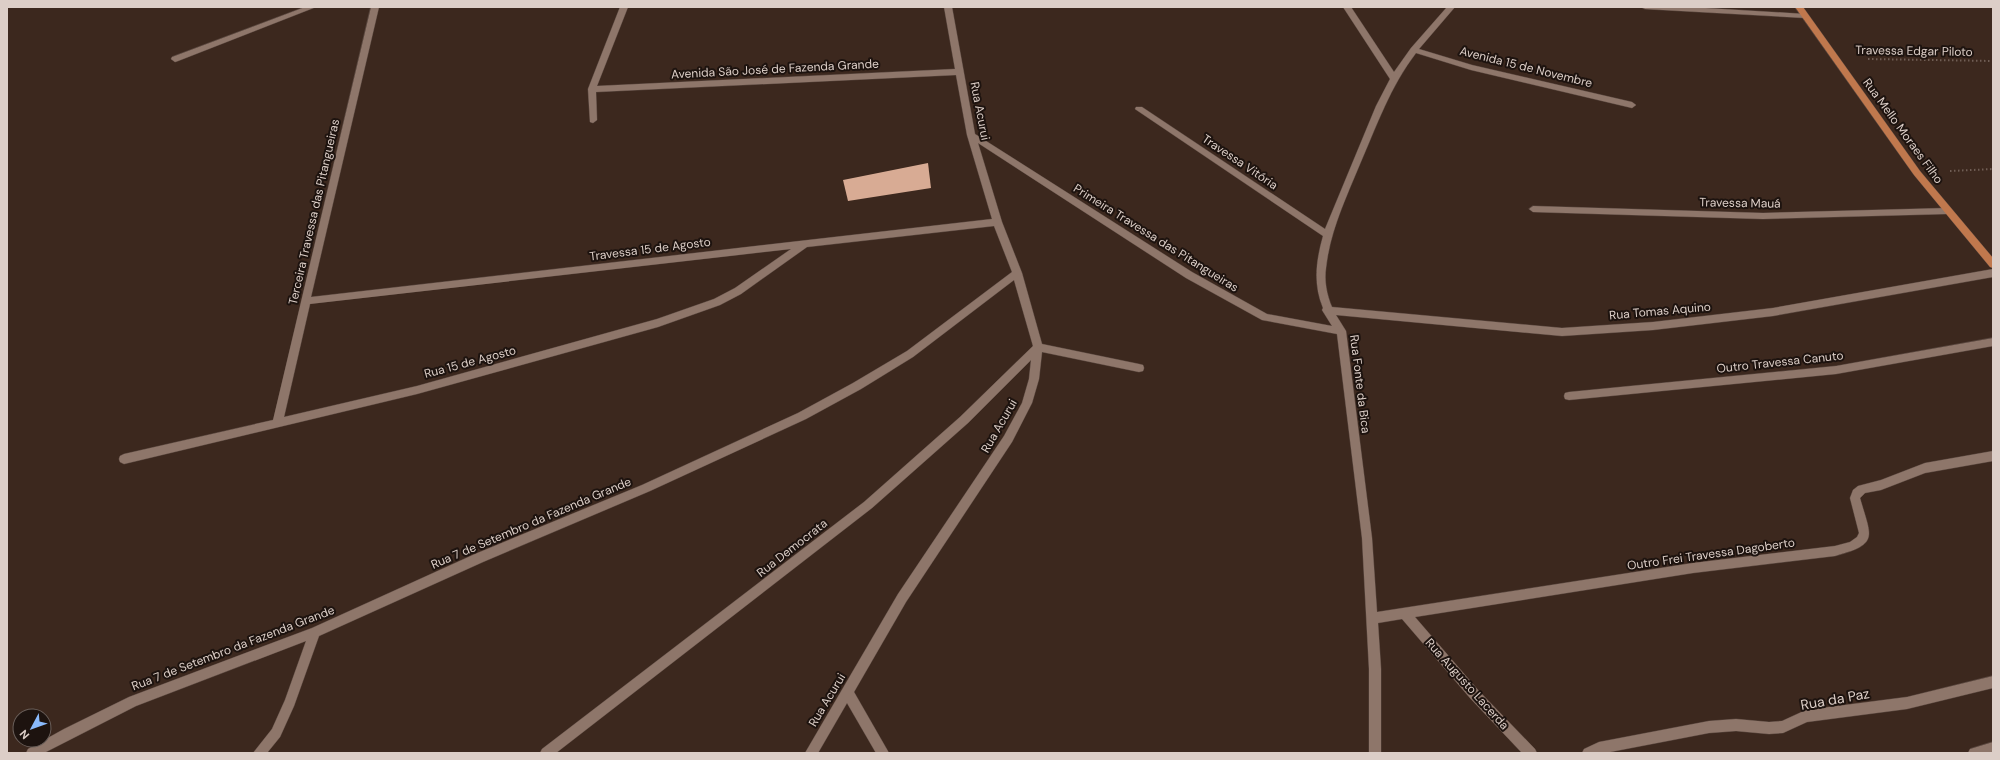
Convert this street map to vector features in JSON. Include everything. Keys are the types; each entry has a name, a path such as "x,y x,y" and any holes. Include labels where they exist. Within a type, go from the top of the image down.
{"main road":[{"name":"Rua Mello Moraes Filho","path":"1799,7 1917,173 1947,211 1993,264"}],"street":[{"path":"175,59 312,7"},
{"name":"Terceira Travessa das Pitangueiras","path":"277,422 307,301 374,7"},
{"path":"592,120 592,89 624,7"},
{"path":"948,7 960,72"},
{"path":"1347,7 1394,79"},
{"name":"Rua Fonte da Bica","path":"1375,753 1375,668 1367,538 1341,331 1327,310 1321,285 1321,264 1328,236 1369,133 1394,79 1414,50 1451,7"},
{"path":"1644,7 1805,16"},
{"name":"Avenida 15 de Novembre","path":"1414,50 1479,69 1632,105"},
{"name":"Avenida São José de Fazenda Grande","path":"592,89 960,72"},
{"name":"Rua Acurui","path":"810,753 902,598 1008,439 1027,403 1034,379 1038,347 1017,273 997,222 971,135 960,72"},
{"name":"Travessa Vitória","path":"1139,109 1328,236"},
{"name":"Primeira Travessa das Pitangueiras","path":"971,135 1189,275 1266,318 1341,331"},
{"name":"Travessa Mauá","path":"1533,209 1763,216 1947,211"},
{"name":"Travessa 15 de Agosto","path":"307,301 997,222"},
{"name":"Rua 15 de Agosto","path":"124,459 417,390 658,323 717,302 738,291 805,244"},
{"name":"Rua 7 de Setembro da Fazenda Grande","path":"32,753 68,733 133,701 315,632 479,558 646,488 802,416 857,386 910,354 1017,273"},
{"name":"Rua Tomas Aquino","path":"1327,310 1562,332 1653,326 1773,312 1993,273"},
{"name":"Outro Travessa Canuto","path":"1569,396 1836,370 1993,342"},
{"path":"1038,347 1139,368"},
{"name":"Rua Democrata","path":"546,753 868,505 964,420 1038,347"},
{"name":"Outro Frei Travessa Dagoberto","path":"1373,618 1693,568 1835,551 1853,546 1862,540 1864,533 1856,498 1857,493 1862,489 1881,485 1925,468 1993,456"},
{"name":"Rua Augusto Lacerda","path":"1404,613 1474,694 1531,753"},
{"path":"259,753 276,733 290,702 315,632"},
{"name":"Rua da Paz","path":"1588,753 1599,748 1708,727 1736,725 1770,728 1783,727 1806,716 1907,703 1993,682"},
{"path":"847,692 883,753"},
{"path":"1974,753 1993,748"}],"path":[{"name":"Travessa Edgar Piloto","path":"1835,58 1993,61"},
{"path":"1917,173 1993,169"}],"building":[{"path":"928,163 931,188 848,201 843,180"}]}
